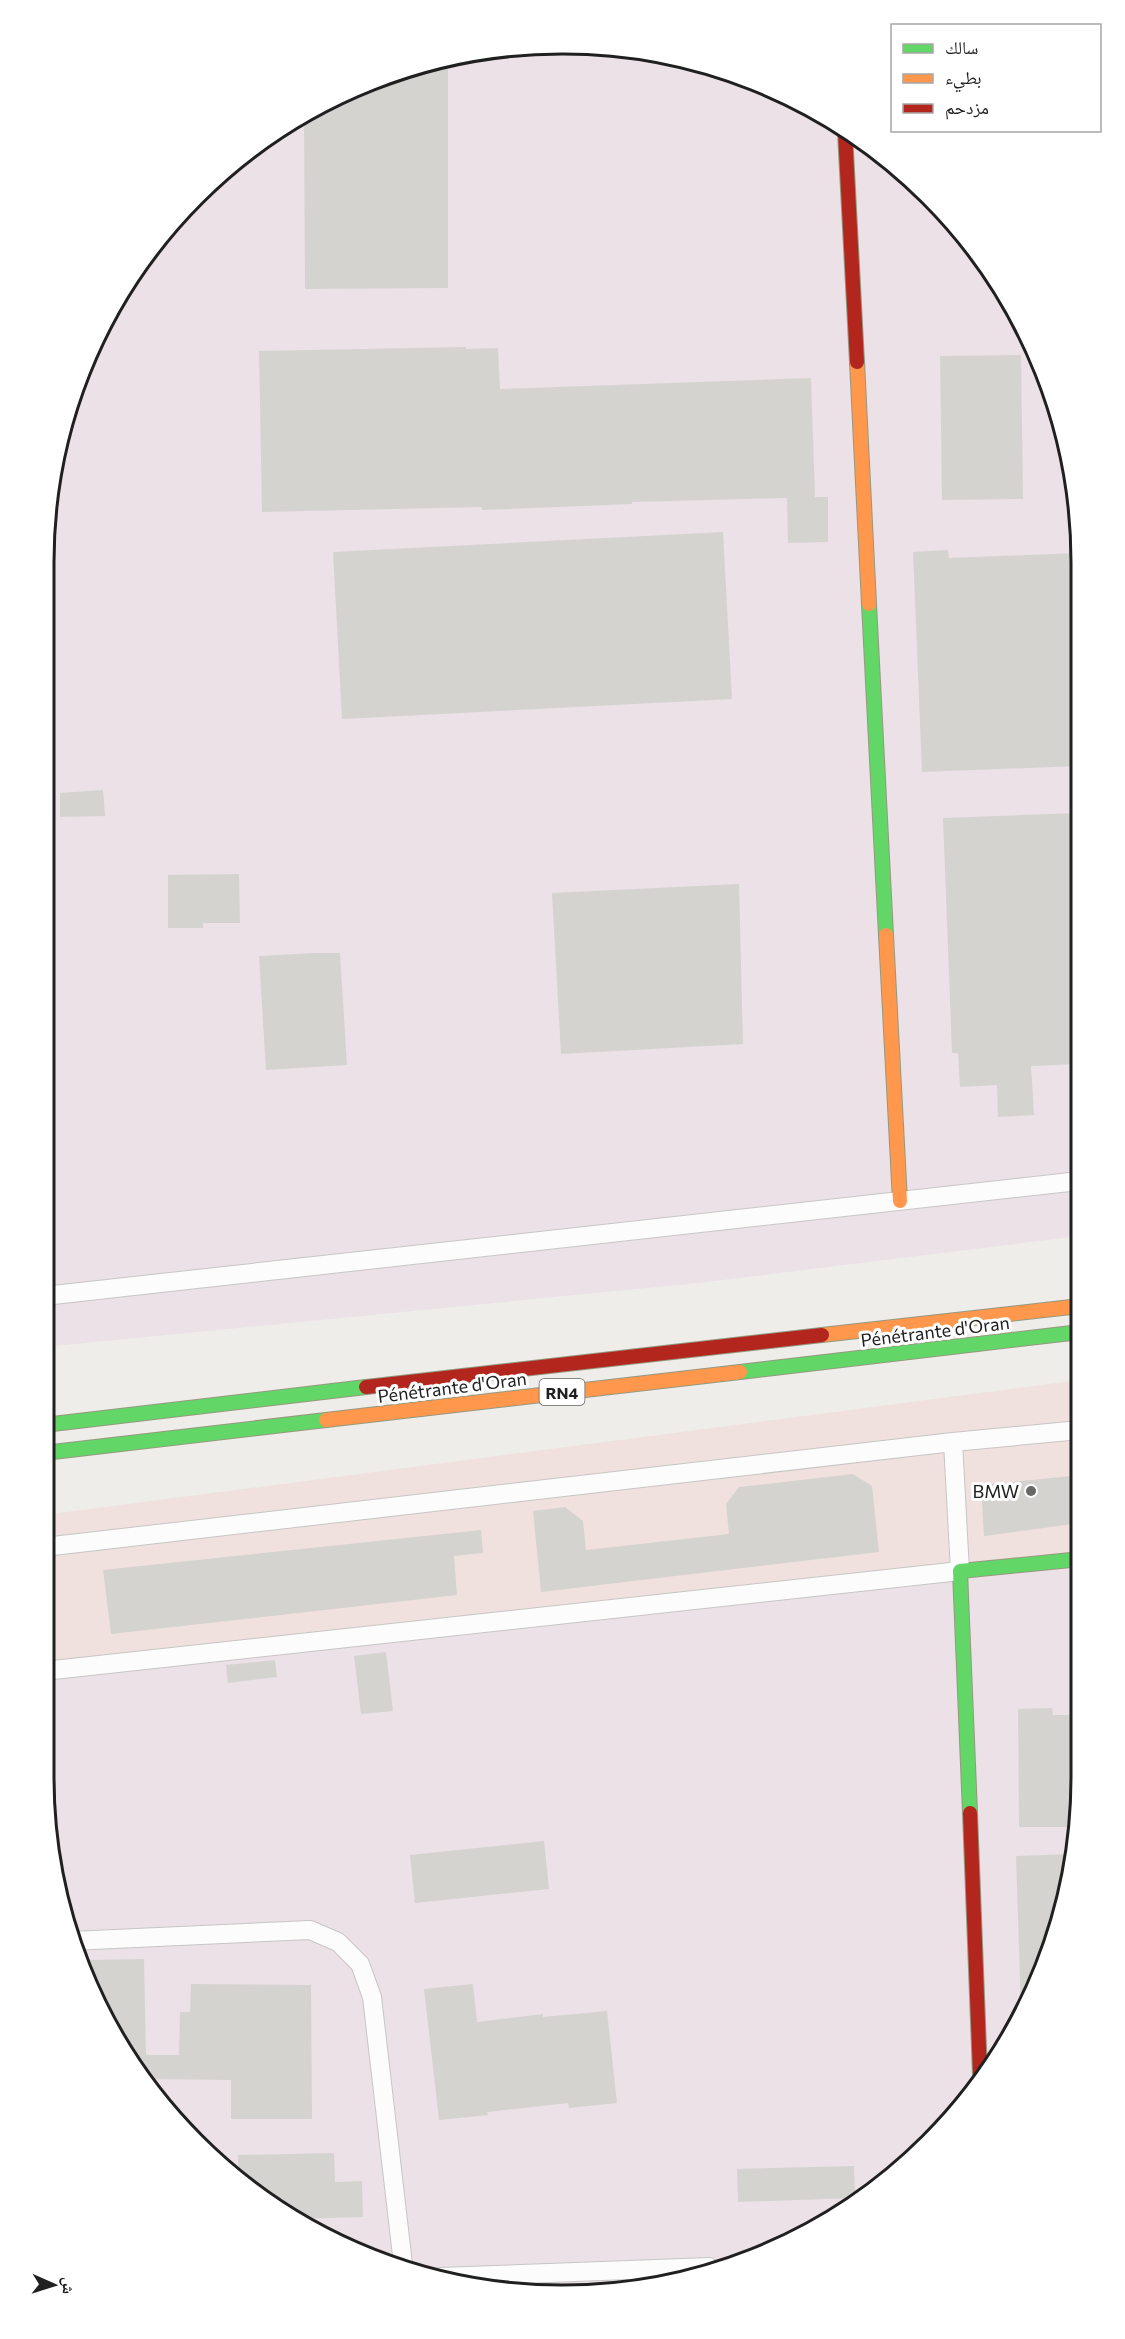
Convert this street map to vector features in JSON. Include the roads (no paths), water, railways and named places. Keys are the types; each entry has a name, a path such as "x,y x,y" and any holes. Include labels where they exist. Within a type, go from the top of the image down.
{"main road":[{"path":"845,140 900,1201"},
{"name":"Pénétrante d'Oran","path":"54,1424 260,1398 1071,1307"},
{"name":"Pénétrante d'Oran","path":"54,1452 1071,1333"},
{"path":"980,2067 960,1570 1071,1560"}],"street":[{"path":"54,1295 1071,1182"},
{"path":"54,1546 953,1442 1071,1431"},
{"path":"54,1670 960,1570 953,1442"},
{"path":"81,1941 310,1930 338,1942 360,1964 372,1997 402,2259"},
{"path":"468,2276 696,2267"}],"place":[{"name":"BMW","path":"1031,1491"}]}
